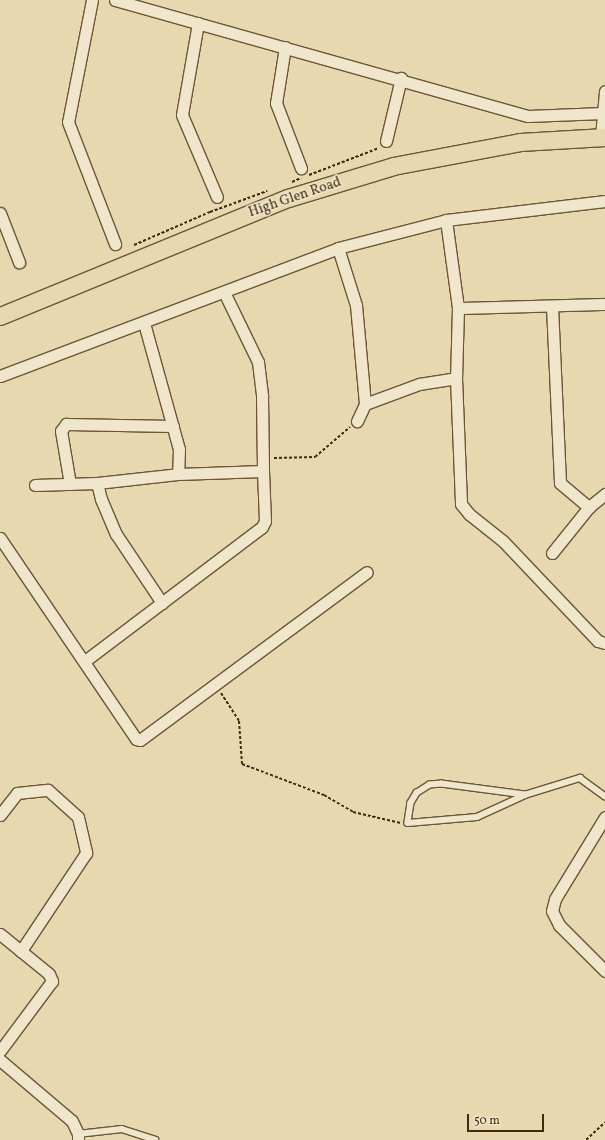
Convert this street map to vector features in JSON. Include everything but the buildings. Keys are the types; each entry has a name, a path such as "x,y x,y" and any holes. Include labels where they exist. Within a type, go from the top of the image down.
{"main road":[{"name":"High Glen Road","path":"0,316 288,198 400,165 520,142 603,137"}],"street":[{"path":"92,0 68,122 115,244"},
{"path":"115,0 401,78 528,116 603,113"},
{"path":"198,23 182,115 217,197"},
{"path":"286,47 276,103 301,168"},
{"path":"386,141 401,78"},
{"path":"603,137 605,91"},
{"path":"0,376 144,323 338,248 446,220 605,201"},
{"path":"0,213 19,262"},
{"path":"446,220 458,308 456,378 460,498 464,510 503,541 598,641 605,643"},
{"path":"338,248 356,305 365,404 356,421"},
{"path":"85,661 262,527 265,521 262,458 262,397 258,362 224,292"},
{"path":"458,308 605,304"},
{"path":"552,306 559,478 564,488 589,508"},
{"path":"144,323 173,426 180,457 178,474"},
{"path":"365,404 419,384 456,378"},
{"path":"70,484 61,431 66,424 173,426"},
{"path":"35,485 97,483 178,474 263,471"},
{"path":"97,483 101,499 116,534 162,603"},
{"path":"552,552 589,508 604,496"},
{"path":"0,538 85,661 136,739 140,740 367,572"},
{"path":"0,815 17,793 48,790 78,817 86,853 21,951"},
{"path":"605,818 563,886 552,911 559,925 605,971"},
{"path":"0,934 49,974 52,982 0,1051"},
{"path":"0,1060 72,1121 78,1137"}],"lane":[{"path":"525,795 442,784 430,785 417,793 412,803 408,823 477,817 525,795 580,778 605,796"},
{"path":"78,1137 122,1129 155,1140"}],"path":[{"path":"262,458 315,457 356,421"},
{"path":"216,685 240,722 242,764 324,795 354,812 396,823 408,823"},
{"path":"586,1140 605,1122"}]}
